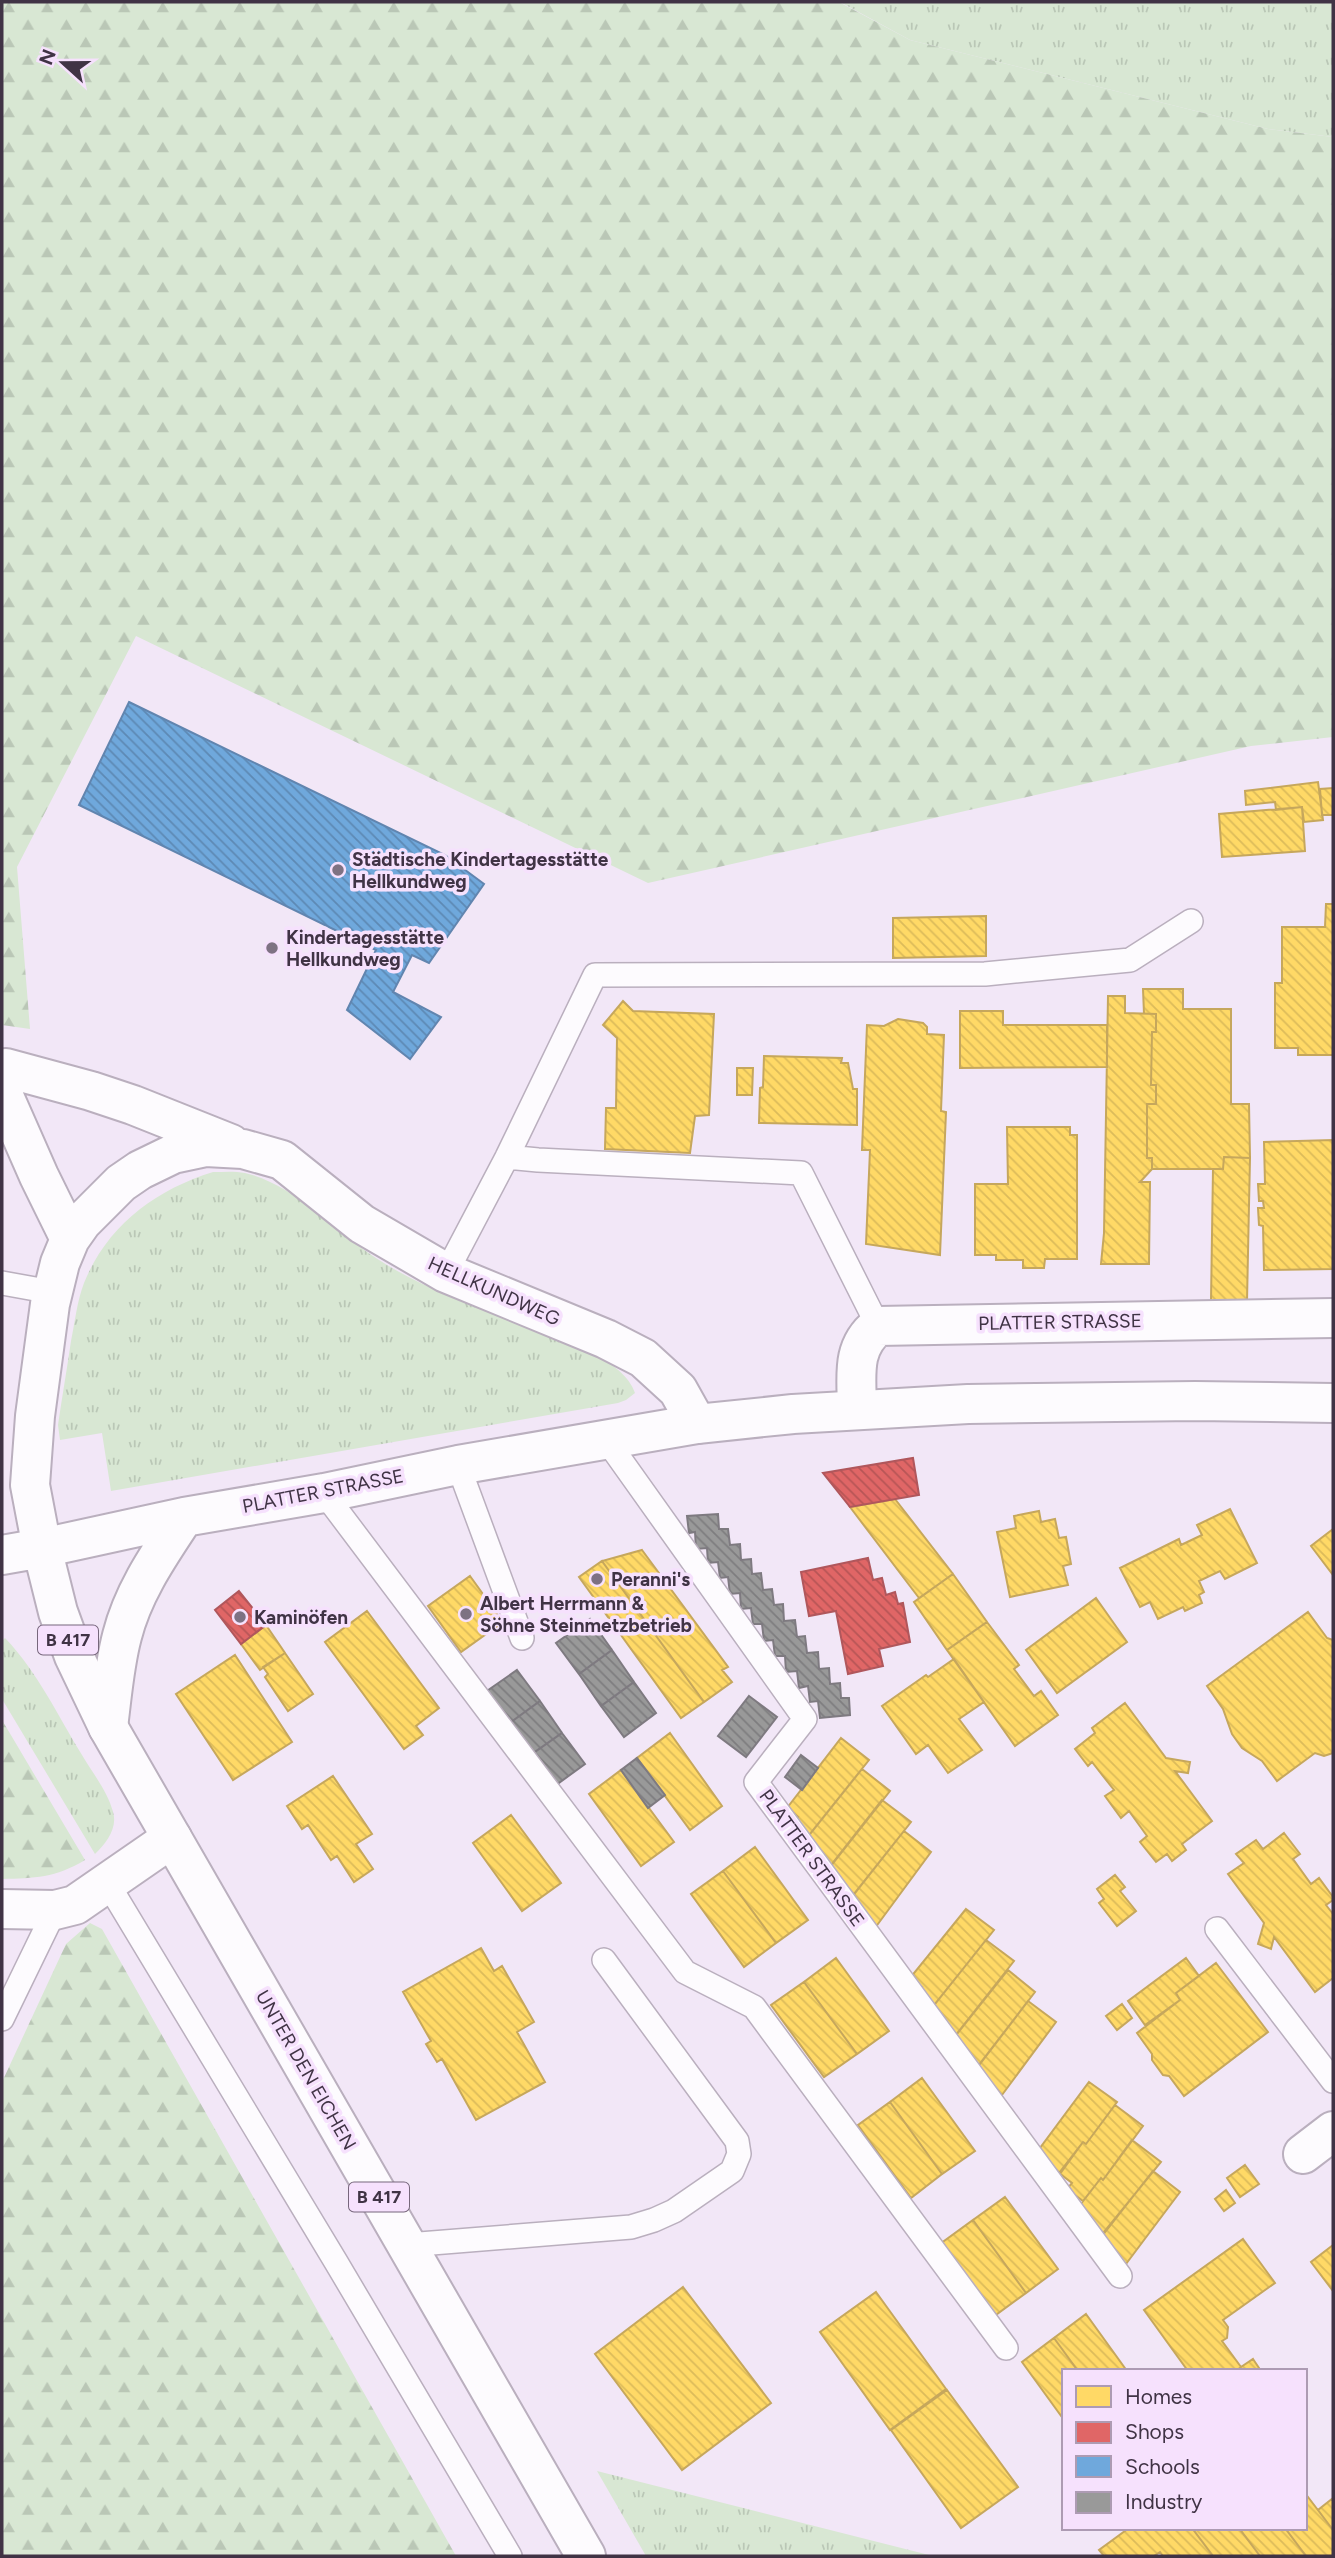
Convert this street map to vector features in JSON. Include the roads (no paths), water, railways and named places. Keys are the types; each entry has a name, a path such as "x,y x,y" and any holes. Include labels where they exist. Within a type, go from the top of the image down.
{"main road":[{"name":"HELLKUNDWEG","path":"2,1086 6,1068 123,1101 243,1149 282,1160 362,1224 446,1273 606,1339 643,1358 678,1390 697,1424"},
{"path":"2,1092 24,1145 70,1239"},
{"name":"HELLKUNDWEG","path":"42,1548 30,1485 35,1416 52,1292 70,1239 97,1205 139,1170 173,1154 206,1147 243,1149"},
{"name":"PLATTER STRASSE","path":"878,1326 1333,1318"},
{"path":"857,1410 857,1358 863,1339 878,1326"},
{"name":"PLATTER STRASSE","path":"2,1555 458,1465 697,1424 857,1410 1046,1403 1333,1403"},
{"path":"108,1727 117,1658 129,1614 140,1587 184,1517"},
{"name":"UNTER DEN EICHEN","path":"42,1548 58,1612 74,1656 108,1727 586,2556"},
{"path":"2,1909 55,1910 75,1905 172,1838"},
{"path":"1303,2154 1333,2131"}],"lane":[{"path":"446,1273 507,1157 595,975 985,974 1130,960 1191,921"},
{"path":"507,1157 801,1173 878,1326"},
{"path":"2,1283 52,1292"},
{"name":"PLATTER STRASSE","path":"605,1438 804,1719 756,1782 1120,2276"},
{"path":"458,1465 522,1638"},
{"path":"324,1493 685,1972 754,2007 1006,2348"},
{"path":"108,1884 510,2556"},
{"path":"2,2019 55,1910"},
{"path":"1217,1929 1333,2081"},
{"path":"407,2245 631,2227 674,2211 732,2171 739,2154 737,2141 604,1960"}],"place":[{"name":"Städtische Kindertagesstätte Hellkundweg","path":"338,870"},
{"name":"Kindertagesstätte Hellkundweg","path":"272,948"},
{"name":"Peranni's","path":"597,1579"},
{"name":"Albert Herrmann & Söhne Steinmetzbetrieb","path":"466,1614"},
{"name":"Kaminöfen","path":"240,1617"}]}
